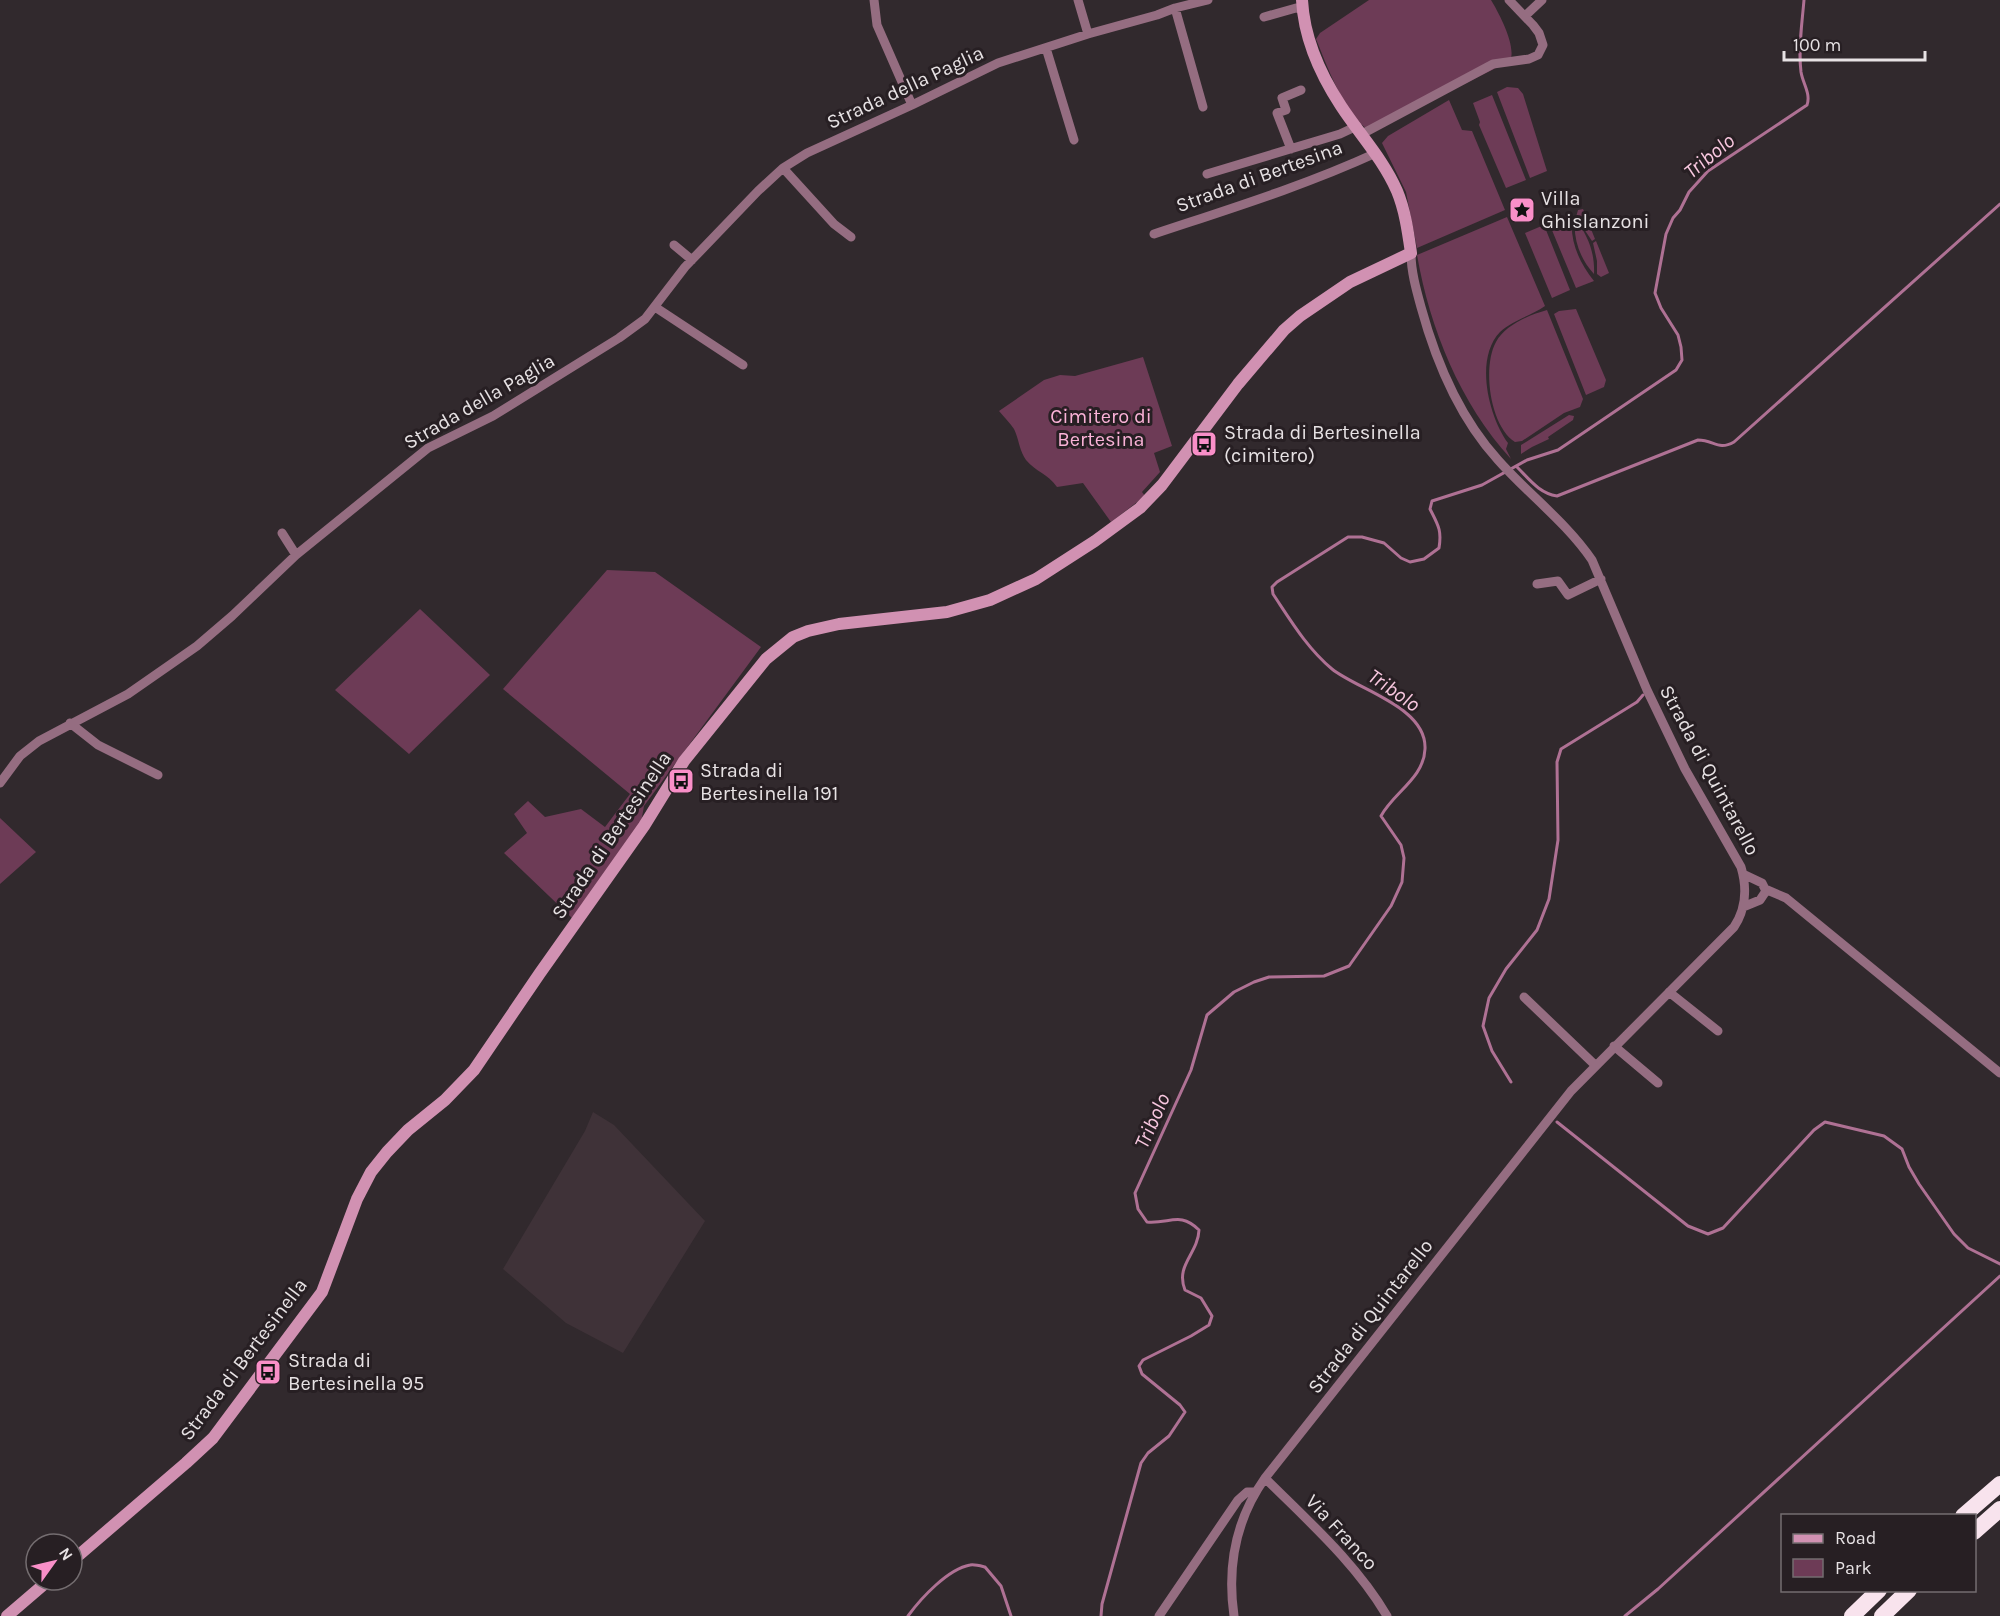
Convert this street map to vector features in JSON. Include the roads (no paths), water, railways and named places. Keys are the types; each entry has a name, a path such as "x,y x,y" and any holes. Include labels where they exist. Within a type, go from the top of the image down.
{"highway":[{"path":"1964,1514 2000,1484"},
{"path":"1976,1530 2000,1509"},
{"path":"1852,1616 1877,1592"},
{"path":"1882,1616 1907,1592"}],"street":[{"path":"874,0 877,26 912,105"},
{"path":"1078,0 1088,34"},
{"name":"Strada della Paglia","path":"0,783 20,756 39,741 128,693 197,646 296,555 428,448 493,416 619,338 645,319 692,260 758,190 783,168 807,153 998,63 1088,34 1208,0"},
{"path":"1359,130 1493,64 1529,59 1538,55 1542,45 1539,33 1509,0"},
{"path":"1525,16 1542,0"},
{"name":"Strada di Bertesina","path":"1264,17 1302,5 1305,32 1320,68 1341,107 1376,153 1401,202 1411,253"},
{"path":"1175,8 1203,107"},
{"path":"1047,48 1074,140"},
{"name":"Strada di Bertesina","path":"1291,149 1277,113 1286,110 1282,98 1301,90"},
{"name":"Strada di Bertesina","path":"1207,174 1359,130"},
{"name":"Strada di Bertesina","path":"1154,234 1278,194 1376,153"},
{"path":"783,168 834,224 851,237"},
{"path":"674,246 692,260"},
{"name":"Strada di Quintarello","path":"1234,1616 1231,1577 1238,1536 1255,1492 1265,1478 1563,1100 1595,1065 1734,927 1743,907 1745,888 1737,859 1685,769 1647,690 1592,560 1579,542 1509,471 1467,417 1443,373 1423,314 1412,269 1411,253"},
{"name":"Strada di Bertesinella","path":"84,1551 213,1438 322,1292 357,1199 371,1173 408,1130 445,1100 474,1071 644,826 684,761 766,659 792,637 808,631 839,624 947,612 990,600 1036,579 1095,541 1140,508 1169,477 1238,384 1284,330 1299,316 1350,282 1411,253"},
{"path":"655,307 743,365"},
{"path":"282,533 296,555"},
{"path":"1537,584 1558,581 1568,595 1601,579"},
{"path":"70,723 98,745 158,775"},
{"path":"1743,874 1756,879 1765,888 1786,898 2000,1073"},
{"path":"1743,907 1748,907 1760,900 1765,888"},
{"path":"1669,992 1718,1031"},
{"path":"1524,997 1595,1065"},
{"path":"1614,1046 1658,1083"},
{"name":"Via Franco","path":"1265,1478 1359,1575 1387,1616"},
{"path":"1159,1616 1238,1500 1247,1492 1255,1492"},
{"path":"7,1616 35,1592"}],"waterway":[{"name":"Tribolo","path":"1101,1616 1102,1604 1141,1463 1148,1453 1169,1436 1185,1412 1180,1405 1142,1374 1139,1366 1143,1360 1209,1325 1212,1316 1201,1298 1185,1290 1183,1281 1185,1266 1195,1246 1199,1230 1192,1224 1180,1220 1147,1222 1138,1209 1135,1193 1191,1070 1207,1015 1234,992 1254,982 1269,977 1324,976 1349,966 1391,906 1402,882 1404,858 1401,845 1381,816 1414,777 1425,749 1423,734 1415,722 1403,711 1344,677 1323,661 1293,624 1273,594 1272,587 1348,537 1362,537 1384,543 1401,558 1410,562 1424,559 1439,548 1439,528 1430,509 1432,501 1482,485 1527,460 1558,450 1676,370 1682,360 1678,335 1661,308 1655,293 1666,234 1689,192 1708,171 1807,105 1808,97 1801,72 1800,54 1804,0"},
{"path":"1517,467 1540,489 1557,496 1698,440 1720,445 1734,442 2000,204"},
{"path":"1511,1082 1492,1051 1483,1026 1489,998 1506,969 1537,930 1549,899 1558,840 1557,762 1561,749 1637,702 1643,695"},
{"path":"1557,1122 1688,1226 1708,1234 1723,1228 1814,1130 1825,1122 1884,1136 1902,1149 1919,1184 1954,1234 1968,1248 2000,1264"},
{"path":"1625,1616 1658,1589 2000,1276"},
{"name":"Tribolo","path":"908,1616 944,1578 970,1565 985,1567 1001,1586 1011,1616"}],"place":[{"name":"Villa Ghislanzoni","path":"1522,210"},
{"name":"Strada di Bertesinella (cimitero)","path":"1204,444"},
{"name":"Strada di Bertesinella 191","path":"681,781"},
{"name":"Strada di Bertesinella 95","path":"268,1372"}],"park label":[{"name":"Cimitero di Bertesina","path":"1101,428"}]}
